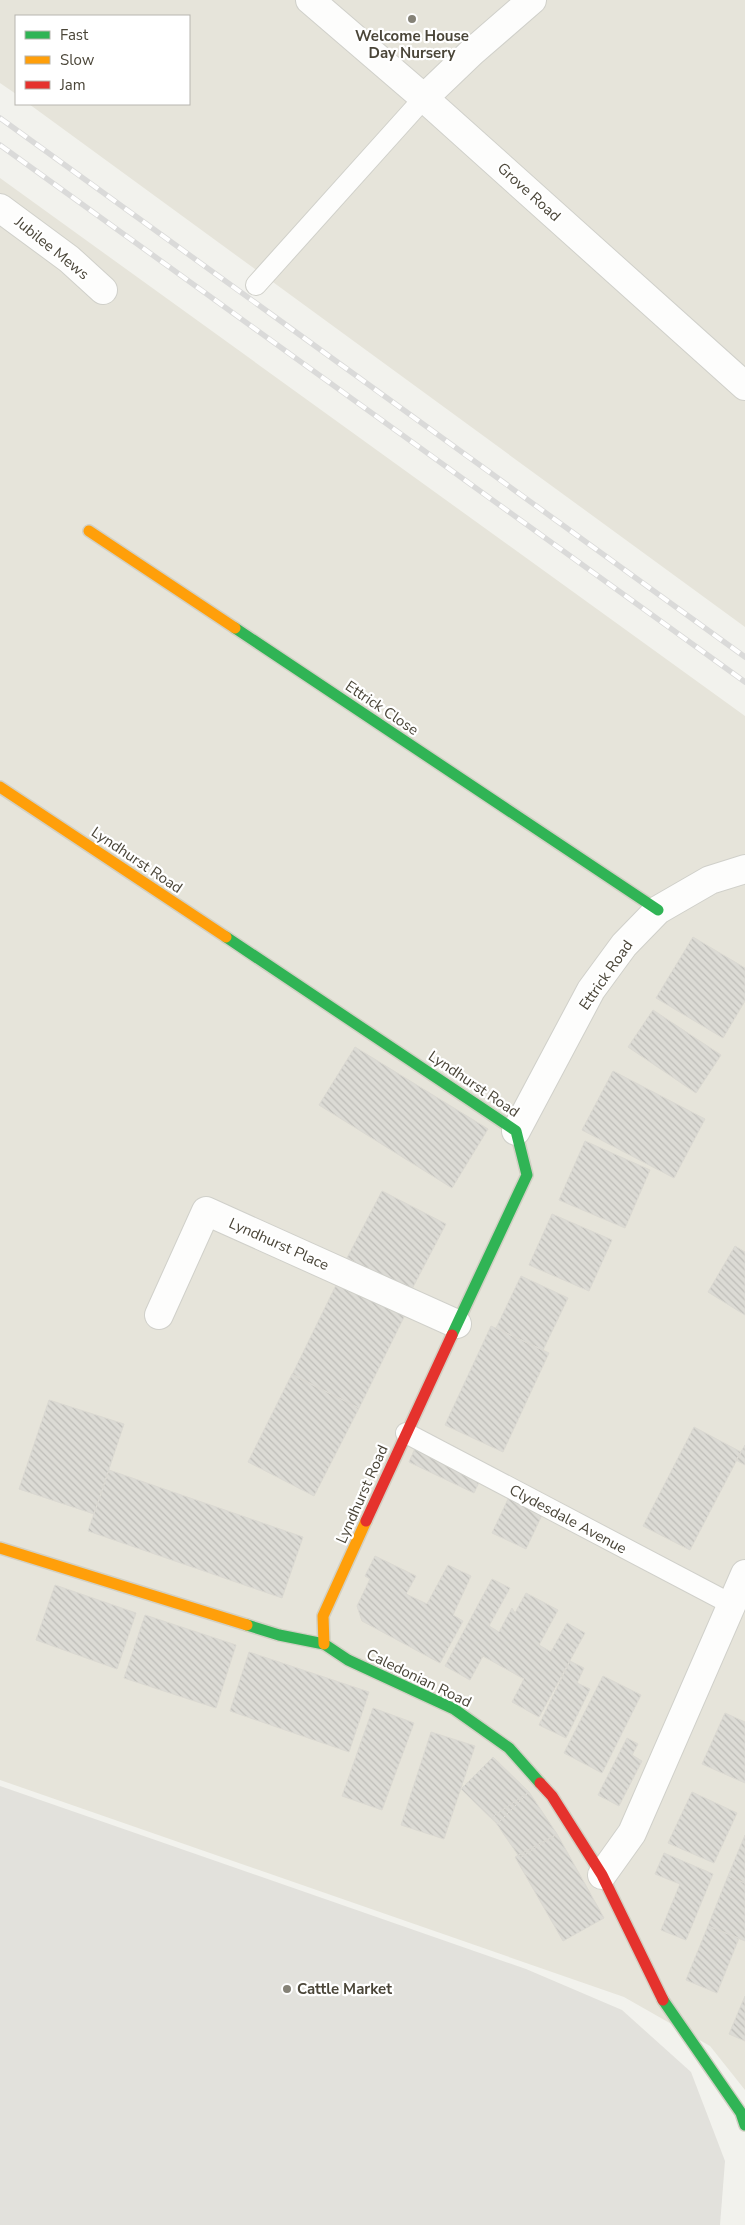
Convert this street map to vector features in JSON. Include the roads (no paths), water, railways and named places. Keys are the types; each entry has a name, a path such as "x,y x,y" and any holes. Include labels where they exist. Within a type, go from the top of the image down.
{"street":[{"name":"Grove Road","path":"310,0 424,98 745,386"},
{"path":"424,98 472,52 532,0"},
{"name":"Jubilee Mews","path":"0,208 69,259 103,290"},
{"name":"Ettrick Close","path":"89,531 658,910"},
{"name":"Lyndhurst Road","path":"0,786 516,1130 527,1175 406,1433 323,1616 324,1644"},
{"name":"Ettrick Road","path":"516,1130 591,990 624,945 658,910 710,880 745,869"},
{"name":"Lyndhurst Place","path":"159,1315 206,1211 457,1324"},
{"name":"Caledonian Road","path":"0,1548 279,1635 324,1644 348,1660 454,1709 509,1748 552,1796 602,1875 664,2001 741,2113 745,2125"},
{"path":"602,1875 632,1833 745,1574"}],"lane":[{"path":"256,284 424,98"},
{"name":"Clydesdale Avenue","path":"406,1433 731,1604"}],"railway":[{"path":"0,118 745,657"},
{"path":"0,145 745,682"}],"place":[{"name":"Welcome House Day Nursery","path":"412,19"},
{"name":"Cattle Market","path":"287,1989"}]}
